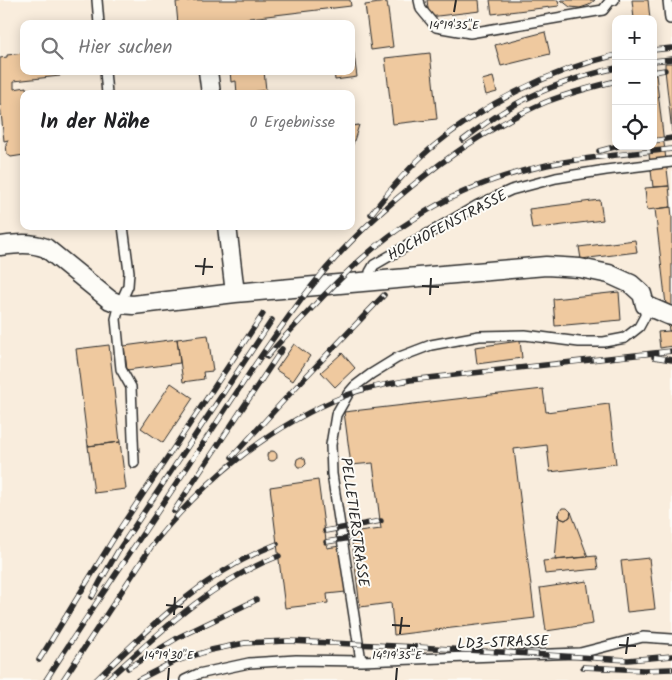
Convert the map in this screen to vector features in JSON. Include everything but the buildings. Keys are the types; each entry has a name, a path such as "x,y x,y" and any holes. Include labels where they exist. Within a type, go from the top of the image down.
{"street":[{"path":"209,75 210,90"},
{"path":"227,230 235,293"},
{"path":"0,246 28,244 46,248 110,300 120,304 133,305 235,293 546,266 580,268 609,274 632,284 642,294 645,305 672,316"}],"lane":[{"path":"97,0 98,20"},
{"path":"419,0 421,9 436,27 470,33 603,10 612,0"},
{"path":"668,0 670,19"},
{"path":"106,75 107,90"},
{"name":"HOCHOFENSTRASSE","path":"370,282 370,272 374,265 478,205 511,190 556,178 672,162"},
{"path":"124,230 129,272 128,286 116,319 121,369 131,387 134,464"},
{"name":"PELLETIERSTRASSE","path":"361,661 332,474 331,445 336,415 348,394 355,386 397,358 431,345 479,336 525,335 579,342 604,342 625,338 639,328 645,316 645,305"},
{"name":"LD3-STRASSE","path":"185,680 198,674 249,663 296,660 361,661 580,653 643,637 672,638"}],"shaded area":[{"path":"0,0 672,0 672,680 0,680"}],"railway":[{"path":"657,50 672,48"},
{"path":"371,214 422,156 472,118 517,91 541,80 566,70 612,56"},
{"path":"657,61 672,59"},
{"path":"463,140 496,116 542,91 571,80 612,69"},
{"path":"657,71 665,70"},
{"path":"46,680 265,351 311,287 355,237 371,221 440,164 504,122 546,102 612,82"},
{"path":"657,140 672,138"},
{"path":"599,151 612,148"},
{"path":"267,357 347,272 400,228 445,201 478,186 512,174 547,165 594,157 672,149"},
{"path":"232,457 384,295"},
{"path":"39,660 119,530 263,314"},
{"path":"92,597 118,551 272,320"},
{"path":"174,511 282,349"},
{"path":"147,552 189,503 236,460 289,423 347,395 410,380 672,351"},
{"path":"654,357 672,360"},
{"path":"325,531 381,521"},
{"path":"326,542 351,538"},
{"path":"96,680 158,621 202,585 251,556 277,544"},
{"path":"63,680 151,547"},
{"path":"107,680 187,610 209,594 231,579 279,556"},
{"path":"128,668 179,637 256,600"},
{"path":"138,680 171,663 211,650 245,643 288,641 628,660 672,656"},
{"path":"583,667 644,670 672,669"}]}
